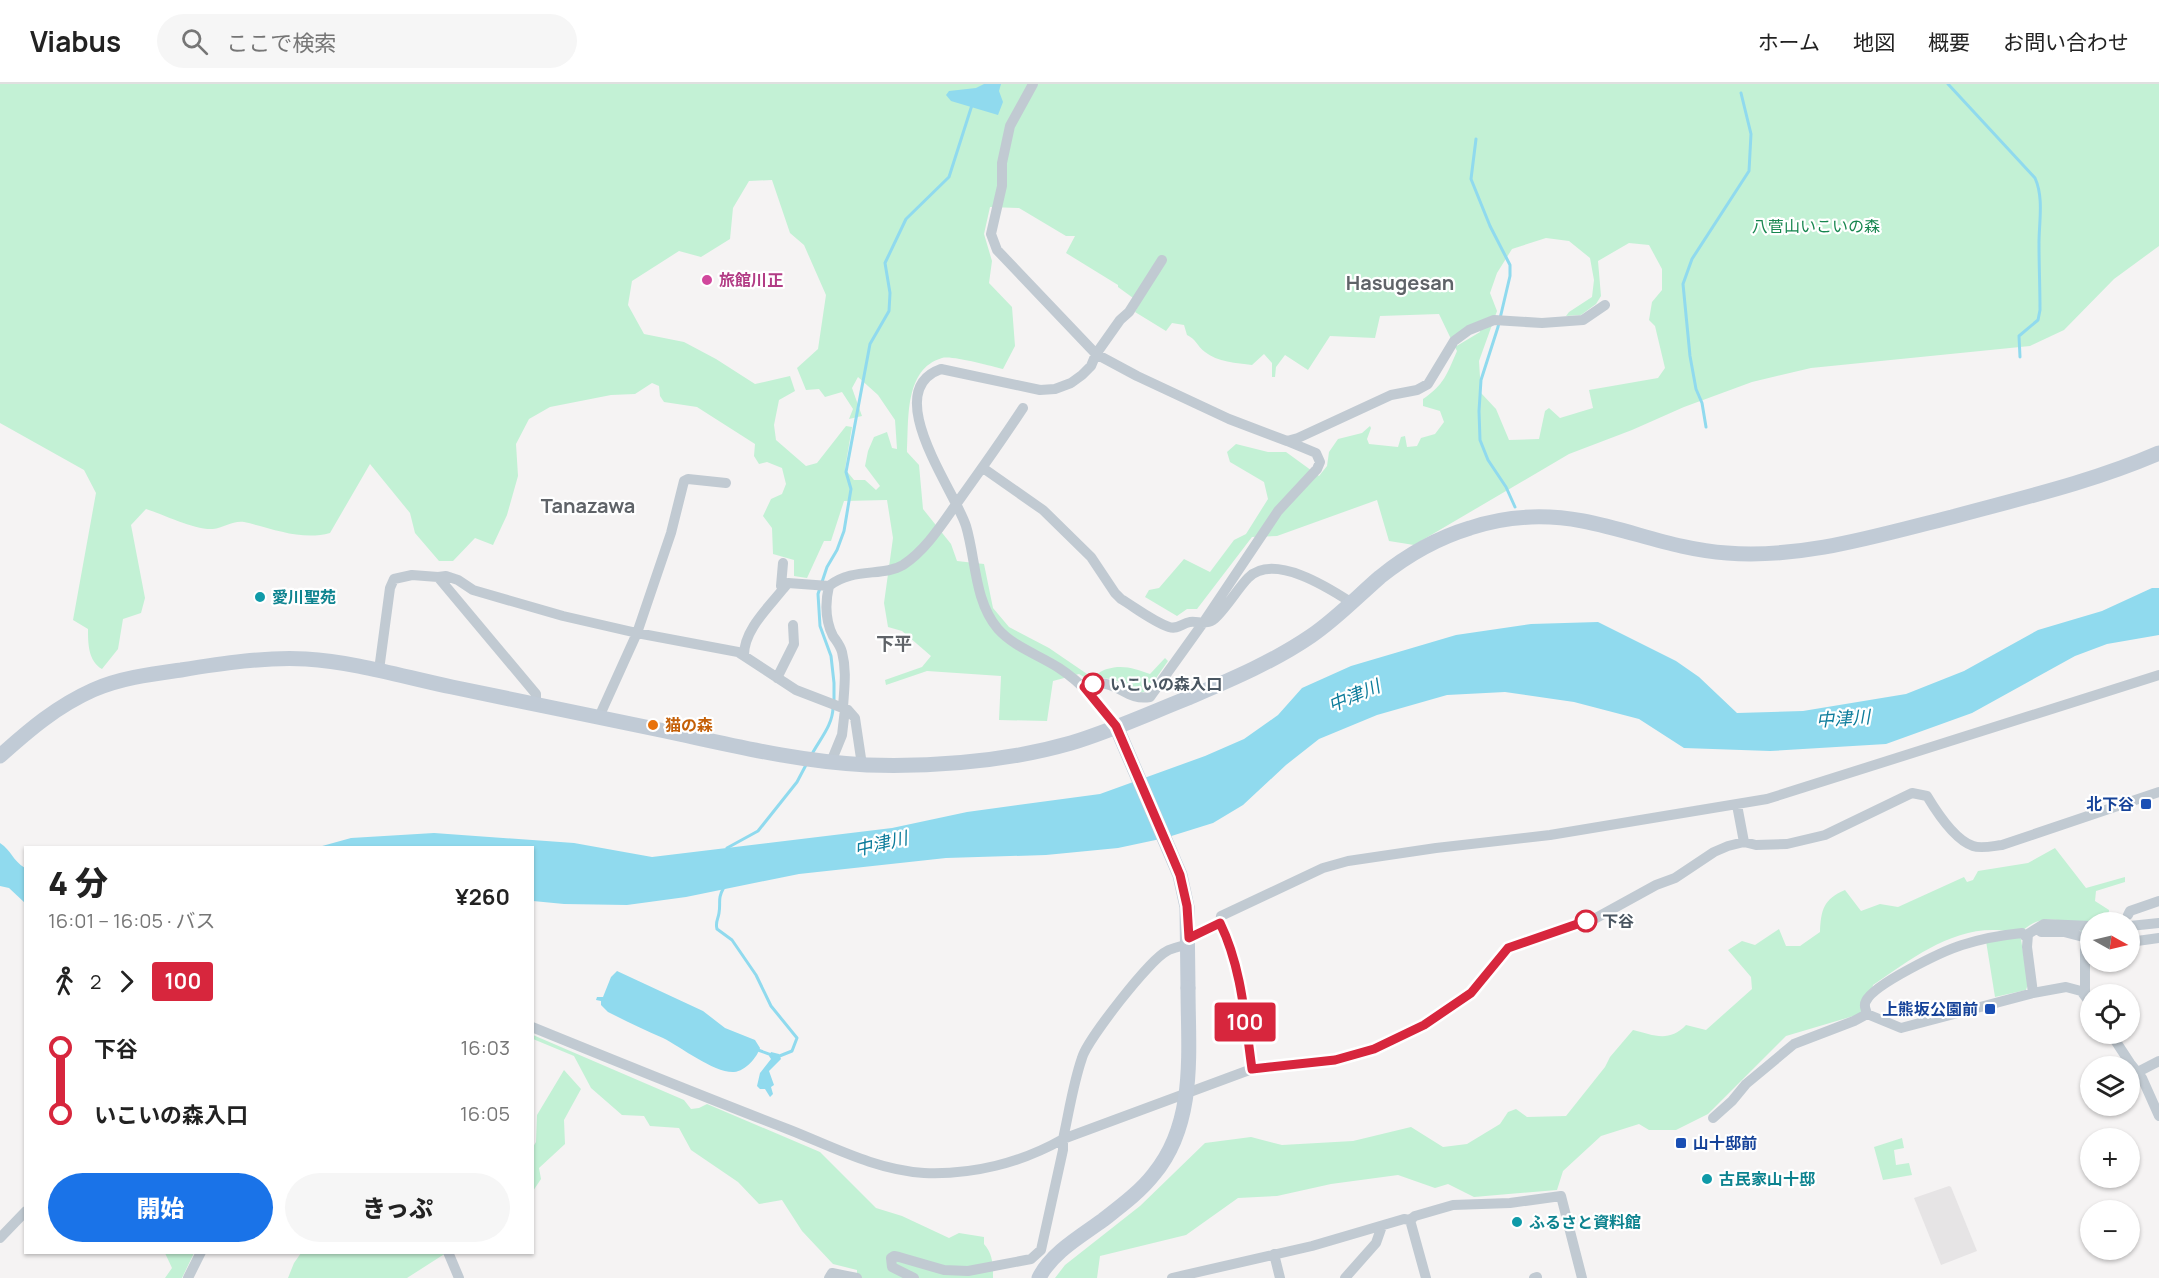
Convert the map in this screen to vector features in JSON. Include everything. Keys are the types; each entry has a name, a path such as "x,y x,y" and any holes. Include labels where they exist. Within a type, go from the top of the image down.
{"street":[{"path":"1033,84 1010,126 1002,163 1002,186 991,234 997,250 1096,354 1219,414 1316,453 1320,462 1317,469 1278,511 1150,697 1140,699 1104,684 1097,683 1084,687"},
{"path":"1039,1278 1059,1254 1130,1198 1154,1174 1168,1155 1178,1133 1188,1082 1189,938 1187,906 1180,875 1119,732 1084,687 1057,666 1012,641 988,614 980,590 966,526 957,503 921,433 917,402 919,391 926,378 941,369 1024,388 1055,389 1071,383 1091,366 1096,354 1120,320 1129,312 1162,260"},
{"path":"1287,441 1329,425 1391,395 1417,390 1428,384 1454,341 1469,330 1494,320 1542,323 1583,320 1605,304"},
{"path":"744,655 744,647 752,628 788,583 822,585 865,572 902,566 931,538 983,468 1023,408"},
{"path":"0,756 37,723 63,705 98,688 131,678 204,666 269,659 315,660 379,670 807,759 862,765 957,764 1003,758 1119,732 1263,664 1316,633 1402,561 1439,539 1472,527 1507,519 1543,516 1584,521 1666,543 1712,552 1733,554 1786,552 1826,547 1881,535 2057,489 2109,474 2159,453"},
{"path":"983,468 1043,510 1091,557 1121,599 1168,627 1213,620 1250,576 1263,569 1283,570 1322,584 1352,603"},
{"path":"599,717 637,633 671,533 684,481 687,478 726,483"},
{"path":"783,563 781,586 783,589"},
{"path":"379,670 390,588 394,579 412,575 446,576 458,580 473,590 563,616 738,652 796,690 843,708 855,718 862,765"},
{"path":"438,577 536,694 536,704"},
{"path":"822,585 826,618 839,643 845,667 842,735 831,762"},
{"path":"777,678 794,644 793,625"},
{"path":"1252,1069 1237,971 1227,936 1220,923 1221,916 1323,868 1348,861 1550,835 1767,799 2159,675"},
{"path":"534,1028 729,1108 864,1160 896,1169 946,1173 986,1168 1022,1158 1063,1139 1252,1069 1335,1060 1374,1049 1424,1025 1471,993 1508,948 1596,918 1675,878 1714,852 1728,846 1744,842 1772,846 1825,835 1912,793 1927,796 1950,827 1968,844 1976,847 2002,845 2159,792"},
{"path":"1737,805 1744,842"},
{"path":"2130,912 2159,901"},
{"path":"2140,921 2159,923"},
{"path":"914,1278 892,1267 891,1258 899,1257 944,1270 968,1270 1031,1259 1037,1255 1041,1250 1082,1056 1089,1043 1143,973 1167,951 1185,945 1189,938 1220,923"},
{"path":"2028,936 2044,924 2080,926"},
{"path":"2080,936 2048,931 2028,936 2022,933 2005,935 1962,945 1908,970 1879,987 1867,998 1864,1005 1867,1014 1900,1028 2033,993 2066,987 2074,988 2080,993"},
{"path":"2028,936 2033,993"},
{"path":"2140,941 2159,938"},
{"path":"1713,1118 1746,1084 1794,1044 1867,1014"},
{"path":"2140,1071 2159,1061"},
{"path":"2140,1077 2159,1116"},
{"path":"1172,1278 1274,1254 1404,1219 1410,1220 1415,1216 1453,1205 1510,1203 1561,1196 1582,1278"},
{"path":"0,1238 24,1213"},
{"path":"1410,1220 1426,1278"},
{"path":"1345,1278 1376,1243 1382,1226"},
{"path":"188,1278 200,1254"},
{"path":"449,1254 459,1278"},
{"path":"1274,1254 1280,1278"},
{"path":"829,1278 832,1273 857,1278"}],"shaded area":[{"path":"1949,1186 1977,1251 1941,1265 1914,1198"}],"green space":[{"name":"八菅山いこいの森","path":"0,84 2159,84 2159,246 2114,279 2064,330 2030,346 1811,368 1752,382 1569,454 1414,545 1389,541 1377,500 1277,536 1252,537 1197,609 1187,609 1177,616 1145,597 1149,590 1159,588 1184,559 1210,572 1234,540 1246,534 1268,499 1264,482 1230,462 1227,452 1236,444 1268,452 1286,452 1319,476 1327,466 1329,452 1338,439 1362,433 1370,426 1367,439 1369,444 1398,447 1401,437 1405,436 1407,447 1417,446 1421,438 1435,434 1444,422 1440,411 1423,406 1423,399 1436,389 1444,378 1457,351 1455,347 1480,332 1478,323 1451,339 1439,314 1380,316 1375,338 1330,336 1308,370 1285,355 1276,367 1275,377 1272,377 1272,363 1264,354 1252,365 1221,360 1202,350 1187,335 1184,325 1172,323 1166,331 1135,312 1140,303 1118,285 1066,253 1075,236 1066,236 1019,208 990,207 984,234 992,261 989,283 1012,307 1015,346 1003,369 947,357 930,364 921,373 911,397 907,452 919,465 923,509 951,544 957,561 984,564 993,608 1009,627 1049,648 1090,676 1118,667 1150,674 1165,658 1168,661 1147,691 1140,693 1113,680 1089,679 1079,674 1053,681 1047,721 999,720 1001,676 927,671 886,685 885,680 922,667 931,656 902,631 888,627 884,603 893,538 887,500 844,501 831,541 824,541 807,578 794,576 794,560 773,554 772,528 763,516 771,499 782,494 786,484 782,468 767,462 759,464 754,456 755,444 697,407 664,402 660,396 659,386 652,383 635,394 611,395 550,407 529,419 516,444 518,476 507,515 493,545 475,538 453,561 439,561 415,533 410,513 370,464 330,533 297,535 244,522 205,529 146,509 131,525 145,598 141,613 123,619 118,649 102,669 91,657 88,629 73,620 96,493 84,470 0,423","holes":["772,180 790,233 804,245 826,295 818,349 797,368 806,390 819,389 825,397 842,392 853,409 849,419 862,416 852,388 858,377 878,395 895,420 897,449 892,448 887,432 874,437 868,451 865,466 880,486 876,490 865,480 854,480 845,469 852,427 846,426 817,463 806,466 776,440 774,425 779,400 795,391 790,376 755,384 684,342 644,334 628,305 632,281 679,251 701,257 730,239 733,208 749,181","1546,238 1569,241 1590,258 1594,280 1592,297 1566,316 1581,315 1596,304 1601,296 1598,261 1629,243 1649,245 1662,269 1662,290 1652,302 1649,320 1655,326 1665,368 1658,378 1589,390 1593,408 1560,418 1549,408 1545,411 1539,439 1509,440 1496,409 1481,393 1479,361 1497,311 1490,293 1497,273 1512,249"]},
{"path":"2055,848 2086,888 2125,877 2125,882 2096,891 2095,901 2109,912 2080,912 2080,930 2074,922 2045,920 2032,924 2019,934 1997,930 1980,931 1963,934 1931,947 1873,985 1867,1012 1786,1036 1708,1114 1676,1130 1649,1130 1639,1124 1601,1136 1563,1171 1557,1190 1474,1197 1448,1184 1435,1188 1398,1175 1331,1184 1277,1196 1238,1198 1186,1235 1100,1256 1097,1278 1055,1278 1065,1265 1140,1206 1205,1143 1251,1137 1282,1145 1353,1141 1411,1127 1443,1147 1467,1144 1500,1124 1508,1112 1516,1109 1527,1117 1566,1116 1633,1030 1667,1036 1680,1031 1686,1025 1706,1030 1752,989 1751,977 1728,950 1742,941 1755,945 1779,929 1786,946 1800,946 1820,932 1825,906 1832,897 1845,890 1861,911 1880,904 1898,907 1964,877 1967,882 1973,880 1978,871 2028,863"},
{"path":"2017,935 2021,939 2028,984 2026,990 1995,997 1986,941"},
{"path":"534,1035 684,1100 691,1109 707,1104 820,1152 876,1208 902,1216 949,1238 959,1233 984,1237 984,1244 992,1260 993,1278 857,1278 857,1270 833,1264 802,1231 782,1200 759,1204 738,1182 691,1150 679,1128 650,1126 644,1116 622,1115 591,1088 574,1056 534,1039"},
{"path":"564,1070 581,1089 564,1120 565,1144 539,1168 541,1179 534,1190 534,1145 537,1115"},
{"path":"1902,1138 1904,1148 1894,1150 1896,1165 1909,1163 1912,1175 1883,1180 1874,1147"},
{"path":"165,1254 194,1254 182,1278 165,1278 172,1268"},
{"path":"300,1254 444,1254 407,1278 288,1278"}],"water":[{"path":"984,84 1001,84 999,91 1003,102 998,115 951,101 946,95 949,91 976,88"},
{"name":"中津川","path":"2152,588 2159,588 2159,635 2107,644 2075,656 1972,713 1886,744 1770,751 1684,748 1639,719 1574,702 1505,692 1447,695 1377,715 1319,739 1286,765 1243,805 1213,823 1165,838 1118,848 1046,855 946,858 799,874 686,897 627,905 534,901 534,846 322,846 351,838 434,833 574,843 652,857 892,828 967,812 1100,794 1205,756 1244,739 1278,715 1302,688 1351,666 1456,635 1531,624 1598,622 1676,661 1699,677 1737,713 1803,711 1906,694 1964,671 2038,630 2102,611"},
{"path":"0,843 24,867 24,902 9,888 0,886"},
{"path":"617,971 703,1011 725,1028 755,1040 760,1048 743,1069 734,1072 726,1071 707,1064 663,1038 608,1012 601,1005 601,1001 596,1000 597,997 603,997 611,977"},
{"path":"771,1052 779,1054 781,1059 769,1071 774,1085 771,1087 773,1094 770,1097 765,1089 757,1086 760,1073 771,1059 769,1056"}],"waterway":[{"path":"1948,84 2035,178 2038,186 2040,310 2038,320 2019,336 2020,357"},
{"path":"1706,427 1690,356 1683,284 1692,259 1749,171 1751,134 1741,93"},
{"path":"834,700 831,656 820,626 818,594 827,567 844,531 851,489 846,472 870,344 889,311 890,293 885,263 906,219 949,177 972,105"},
{"path":"1476,139 1471,179 1490,226 1510,265 1510,276 1498,327 1481,380 1480,440 1488,460 1506,487 1515,507"},
{"path":"812,754 828,726 833,707"},
{"path":"727,848 758,831 797,782 807,763"},
{"path":"724,887 720,898 717,929 732,940 756,975 771,1006 797,1038 792,1051 777,1057 758,1050"}],"bus line":[{"name":"100","path":"1093,684 1084,687 1116,726 1180,875 1187,906 1189,938 1220,923 1227,936 1237,971 1252,1069 1335,1060 1374,1049 1424,1025 1471,993 1508,948 1586,921"}],"place":[{"name":"旅館川正","path":"707,280"},
{"name":"愛川聖苑","path":"260,597"},
{"name":"いこいの森入口","path":"1093,684"},
{"name":"猫の森","path":"653,725"},
{"name":"北下谷","path":"2146,804"},
{"name":"下谷","path":"1586,921"},
{"name":"上熊坂公園前","path":"1990,1009"},
{"name":"山十邸前","path":"1681,1143"},
{"name":"古民家山十邸","path":"1707,1179"},
{"name":"ふるさと資料館","path":"1517,1222"}],"district":[{"name":"Hasugesan","path":"1400,283"},
{"name":"Tanazawa","path":"588,506"},
{"name":"下平","path":"894,644"}]}
